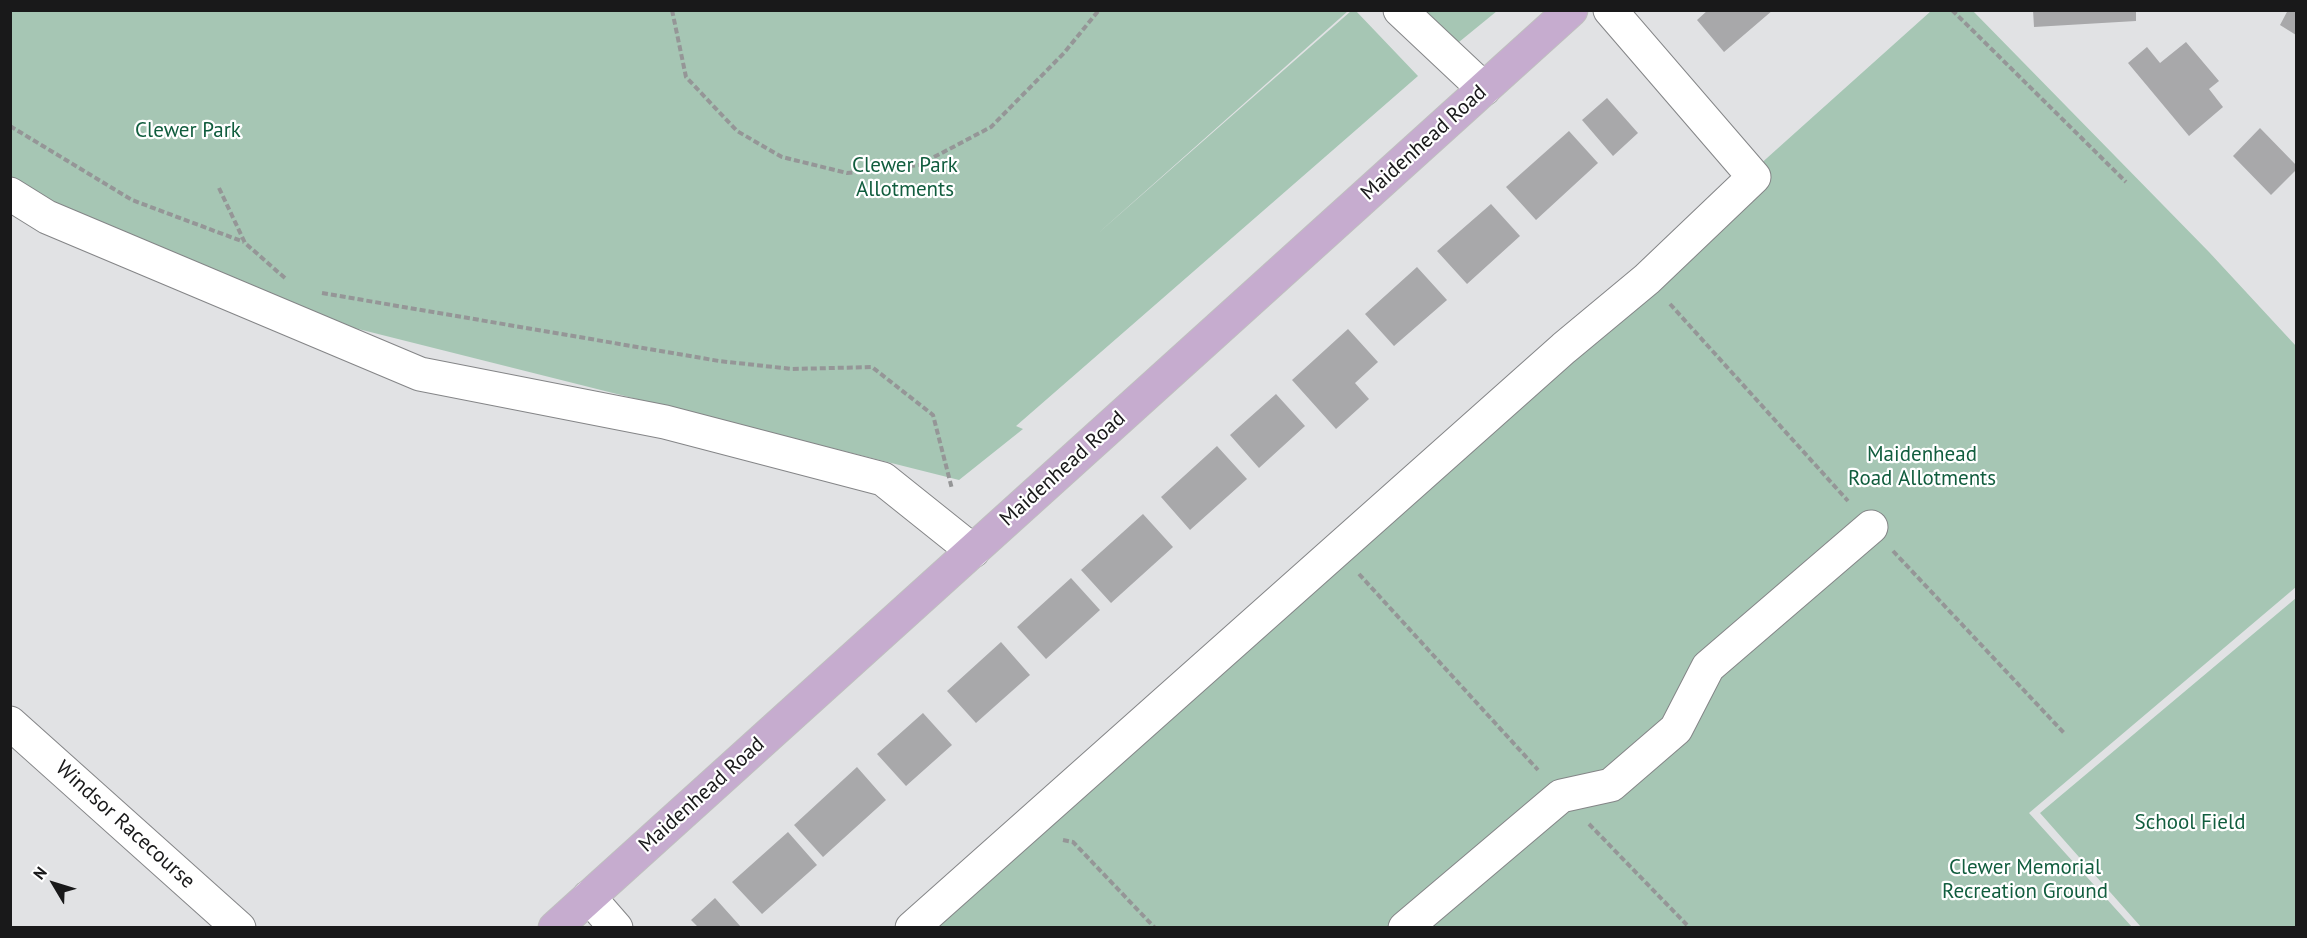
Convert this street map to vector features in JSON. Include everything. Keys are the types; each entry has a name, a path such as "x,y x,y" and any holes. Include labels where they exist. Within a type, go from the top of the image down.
{"main road":[{"name":"Maidenhead Road","path":"555,927 1571,10"}],"lane":[{"path":"1400,10 1484,89"},
{"path":"912,927 1564,348 1647,279 1754,177 1610,10"},
{"path":"10,194 47,217 420,374 664,422 883,480 973,551"},
{"path":"1405,927 1561,796 1611,785 1676,729 1708,667 1871,527"},
{"name":"Windsor Racecourse","path":"10,723 239,927"},
{"path":"589,897 616,927"}],"path":[{"path":"672,10 686,77 736,131 782,157 848,173 919,165 991,127 1065,53 1099,10"},
{"path":"1952,10 2126,182"},
{"path":"10,126 132,201 245,243 289,281"},
{"path":"219,188 245,243"},
{"path":"321,293 719,361 792,369 872,367 933,415 953,493"},
{"path":"1337,549 1561,796 1687,924"},
{"path":"1022,829 1073,842 1155,927"}],"green space":[{"path":"11,11 1348,11 1095,236 1351,11 1356,11 1418,76 1016,426 1023,429 959,480 215,293 11,177"},
{"path":"1402,11 1497,11 1448,51"},
{"name":"Maidenhead Road Allotments","path":"1931,11 1973,11 2209,252 2296,346 2296,587 2029,813 2132,927 908,928"},
{"name":"School Field","path":"2296,598 2296,927 2141,927 2040,813"}],"building":[{"path":"1708,10 1773,10 1724,52 1697,20"},
{"path":"2033,10 2136,10 2136,21 2034,27"},
{"path":"2288,10 2296,10 2296,35 2280,25"},
{"path":"2186,42 2219,81 2209,89 2223,107 2189,136 2128,63 2147,47 2160,63"},
{"path":"1607,98 1638,133 1613,156 1582,120"},
{"path":"2260,128 2296,165 2296,170 2271,195 2233,156"},
{"path":"1569,131 1598,163 1536,220 1506,187"},
{"path":"1491,204 1520,236 1467,284 1437,251"},
{"path":"1417,267 1447,300 1394,346 1365,314"},
{"path":"1348,329 1378,362 1355,383 1369,399 1336,429 1292,380"},
{"path":"1276,394 1305,426 1259,468 1230,435"},
{"path":"1217,446 1247,479 1190,530 1161,497"},
{"path":"1143,514 1173,547 1111,603 1081,570"},
{"path":"1071,578 1100,610 1046,659 1017,627"},
{"path":"1001,642 1030,675 976,723 947,691"},
{"path":"923,713 952,745 906,786 877,754"},
{"path":"857,767 886,800 823,857 794,825"},
{"path":"788,832 817,865 762,914 732,882"},
{"path":"715,898 741,927 698,927 691,920"}],"park label":[{"name":"Clewer Park","path":"188,131"},
{"name":"Clewer Park Allotments","path":"905,178"},
{"name":"Clewer Memorial Recreation Ground","path":"2025,880"}]}
